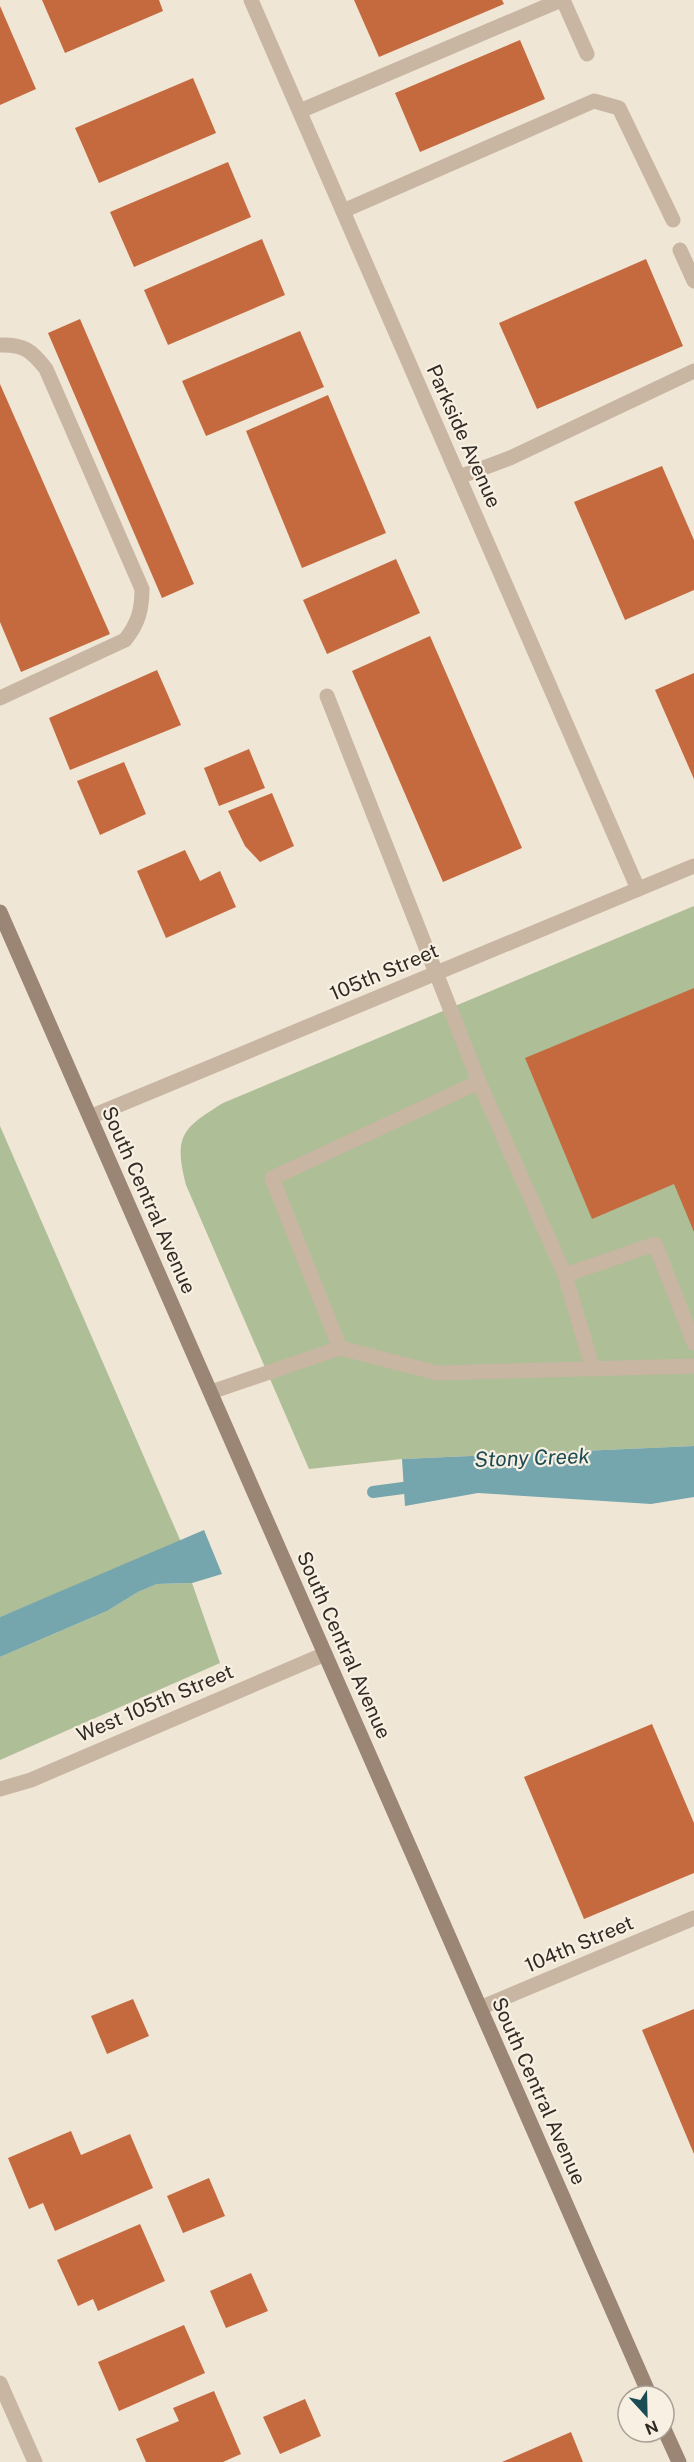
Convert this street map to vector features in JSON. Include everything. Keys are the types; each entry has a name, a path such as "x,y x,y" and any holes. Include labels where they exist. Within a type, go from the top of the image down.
{"street":[{"name":"Parkside Avenue","path":"251,0 639,889"},
{"path":"300,111 562,0 587,54"},
{"path":"343,211 594,101 619,108 674,220"},
{"path":"680,250 694,281"},
{"path":"0,345 16,344 32,350 46,369 142,589 142,606 136,627 125,640 0,698"},
{"path":"459,477 510,458 694,371"},
{"path":"327,696 479,1082 565,1275 593,1369"},
{"name":"105th Street","path":"90,1117 694,866"},
{"name":"South Central Avenue","path":"0,912 645,2384"},
{"path":"339,1348 272,1178 479,1082"},
{"path":"565,1275 655,1244 694,1343"},
{"path":"211,1392 339,1348 437,1374 694,1366"},
{"name":"West 105th Street","path":"0,1789 31,1780 325,1654"},
{"name":"104th Street","path":"480,2008 694,1918"},
{"path":"0,2383 34,2462"},
{"path":"671,2444 679,2462"}],"green space":[{"path":"694,906 694,1446 402,1459 309,1469 186,1185 182,1168 181,1144 190,1127 223,1103"},
{"path":"0,1126 181,1542 0,1617"},
{"path":"192,1583 220,1663 0,1760 0,1657 107,1611 138,1592 157,1584"}],"water":[{"path":"694,1446 694,1497 651,1504 478,1493 405,1506 402,1459"},
{"path":"204,1530 222,1574 192,1583 157,1584 138,1592 107,1611 0,1657 0,1617"}],"building":[{"path":"42,0 159,0 163,11 65,53"},
{"path":"354,0 502,0 504,4 379,57"},
{"path":"0,6 36,89 0,105"},
{"path":"520,40 545,99 420,152 395,93"},
{"path":"193,78 216,133 99,183 75,128"},
{"path":"228,162 251,217 134,267 110,212"},
{"path":"262,239 285,295 168,345 144,290"},
{"path":"646,259 683,346 537,409 499,323"},
{"path":"80,319 194,584 162,598 48,333"},
{"path":"300,331 324,387 206,436 182,381"},
{"path":"0,384 110,634 21,672 0,622"},
{"path":"328,395 386,533 302,568 246,431"},
{"path":"662,466 694,540 694,590 625,620 574,502"},
{"path":"396,559 420,613 327,654 303,600"},
{"path":"430,636 522,848 443,882 352,671"},
{"path":"157,670 181,725 70,770 49,718"},
{"path":"694,673 694,779 655,690"},
{"path":"249,749 265,788 219,806 204,768"},
{"path":"124,762 146,814 100,835 77,781"},
{"path":"272,793 294,846 260,862 245,846 228,811"},
{"path":"185,850 200,881 220,871 236,907 166,938 137,871"},
{"path":"694,988 694,1232 674,1184 592,1219 525,1058"},
{"path":"652,1724 694,1823 694,1873 584,1919 524,1777"},
{"path":"133,1999 149,2036 107,2054 91,2016"},
{"path":"694,2009 694,2154 642,2030"},
{"path":"71,2131 81,2155 130,2134 153,2188 55,2231 43,2203 29,2209 8,2158"},
{"path":"209,2178 225,2216 183,2233 167,2196"},
{"path":"140,2224 165,2281 98,2311 93,2299 78,2306 57,2260"},
{"path":"251,2273 268,2311 226,2328 210,2291"},
{"path":"184,2325 205,2373 119,2411 98,2362"},
{"path":"214,2391 241,2454 223,2462 146,2462 136,2439 179,2421 173,2408"},
{"path":"305,2399 321,2436 280,2454 263,2417"},
{"path":"571,2432 583,2462 502,2462"}],"waterway":[{"name":"Stony Creek","path":"373,1492 418,1486"}]}
